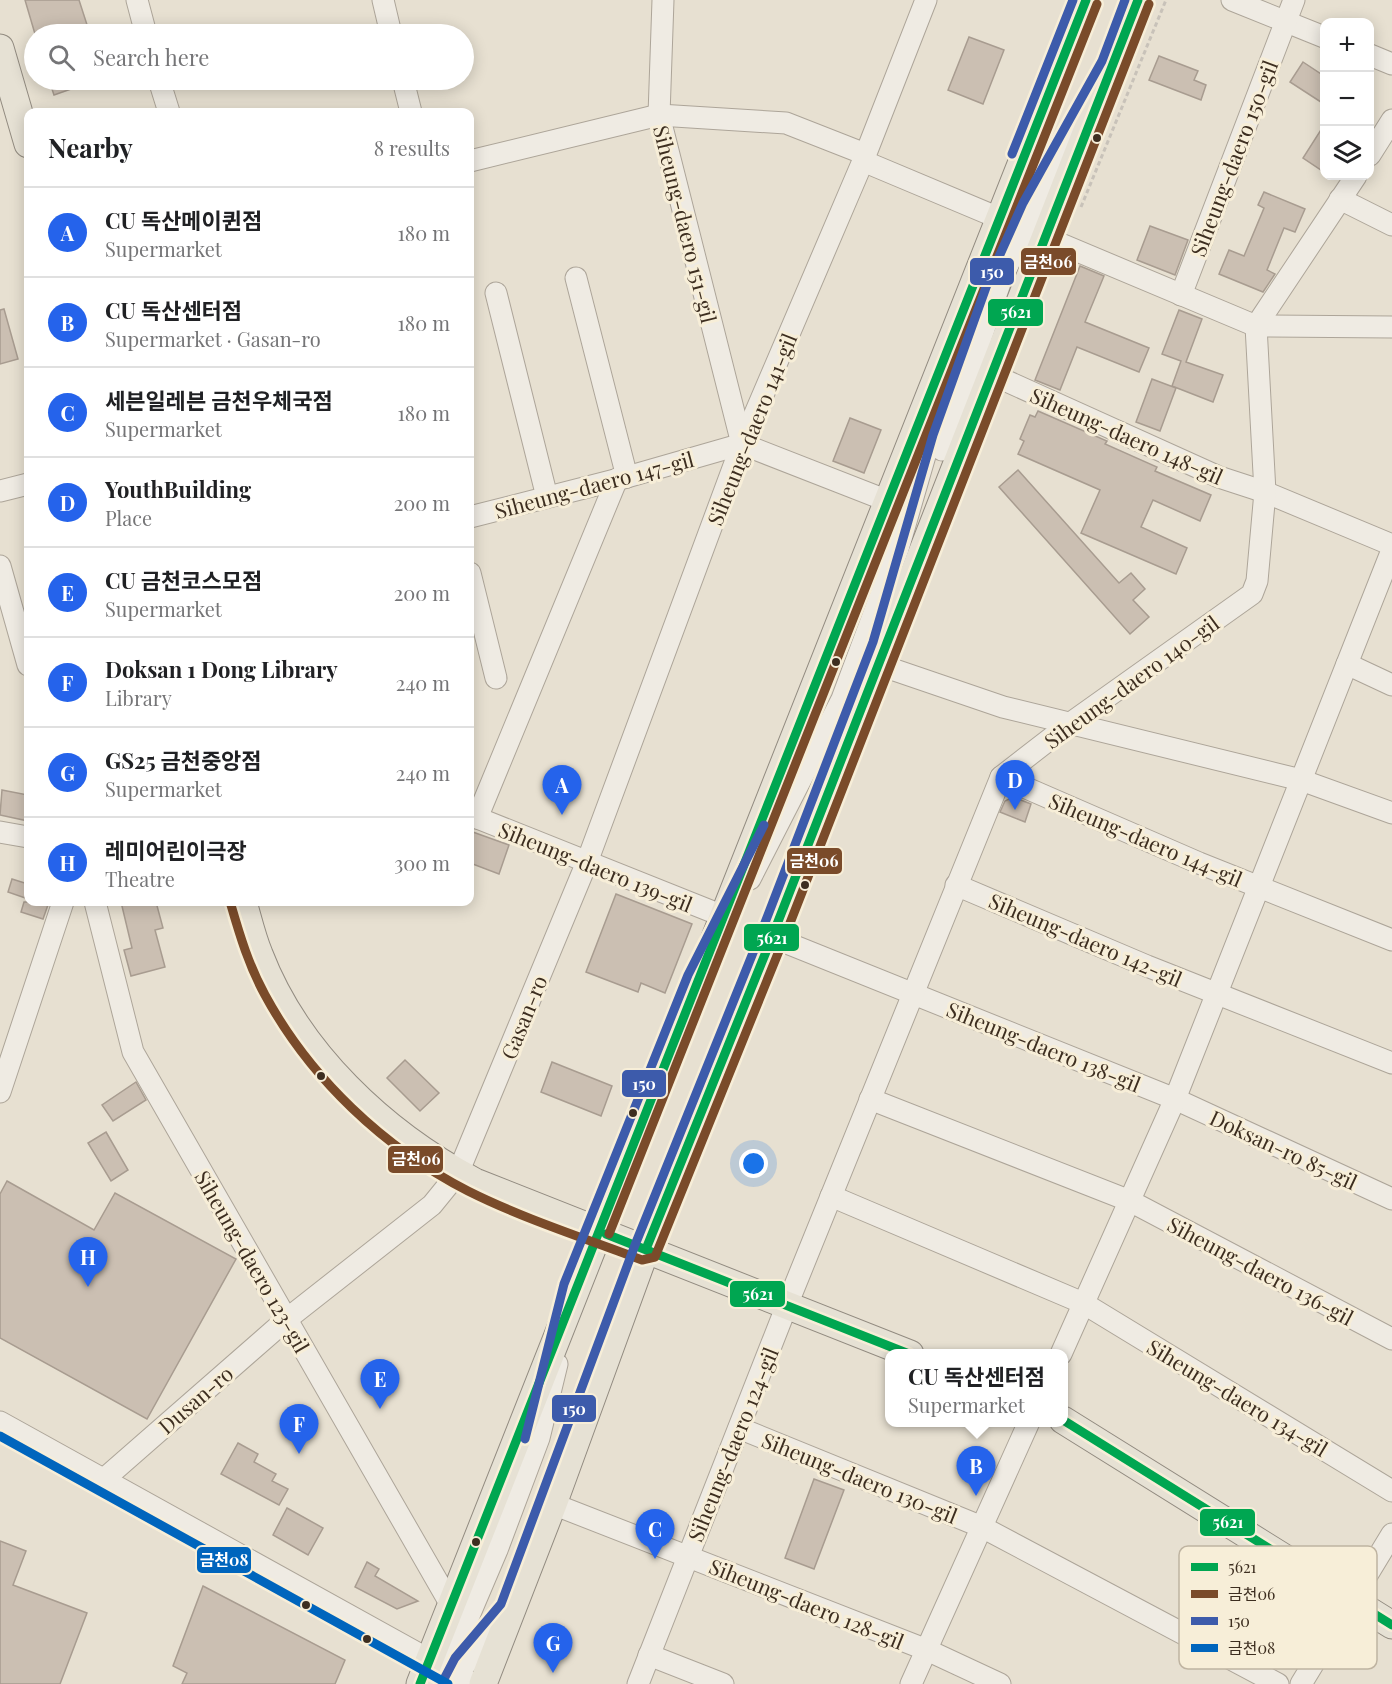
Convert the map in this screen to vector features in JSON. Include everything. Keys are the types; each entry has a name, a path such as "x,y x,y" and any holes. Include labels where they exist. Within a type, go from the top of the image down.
{"main road":[{"path":"451,1678 451,1605 1086,0"},
{"path":"451,1678 512,1610 646,1249 772,937 991,374 1034,234 1113,66 1138,0"},
{"path":"0,48 24,130"},
{"path":"244,906 259,955 292,1017 334,1074 385,1122 415,1145 458,1173 900,1349"},
{"path":"1068,1423 1265,1546"},
{"path":"1377,1616 1392,1625"}],"street":[{"path":"137,0 144,24"},
{"path":"383,0 389,24"},
{"name":"Siheung-daero 151-gil","path":"663,0 659,115 742,444"},
{"name":"Siheung-daero 141-gil","path":"587,862 742,444 864,158 926,0"},
{"path":"1232,0 1320,35"},
{"name":"Siheung-daero 150-gil","path":"1181,295 1294,0"},
{"path":"1374,57 1392,64"},
{"path":"162,90 168,108"},
{"path":"406,90 410,108"},
{"path":"474,160 659,115 786,123 999,219 1256,326 1392,327"},
{"path":"1374,149 1392,120"},
{"path":"1265,492 1256,326 1353,180"},
{"path":"1340,199 1392,225"},
{"path":"1034,234 1000,283 945,438 880,655 1003,707 1072,722 1301,780 1392,813"},
{"path":"474,815 622,478 576,278"},
{"path":"496,293 548,497"},
{"path":"699,979 842,699 898,549 933,433 967,301"},
{"name":"Siheung-daero 148-gil","path":"991,374 1219,477 1265,492 1392,545"},
{"path":"742,444 888,501"},
{"name":"Siheung-daero 147-gil","path":"474,516 742,444"},
{"path":"0,491 24,485"},
{"name":"Siheung-daero 140-gil","path":"913,993 1001,777 1072,722 1252,594 1257,581 1265,492"},
{"path":"1301,780 1392,550"},
{"path":"0,566 24,650"},
{"path":"1372,601 1386,587 1392,589"},
{"path":"474,589 496,678"},
{"path":"1347,663 1392,685"},
{"name":"Siheung-daero 144-gil","path":"1001,777 1259,887 1392,940"},
{"name":"Siheung-daero 144-gil","path":"1259,887 1301,780"},
{"name":"Siheung-daero 139-gil","path":"474,817 723,916"},
{"path":"0,832 24,836"},
{"name":"Gasan-ro","path":"287,1319 432,1205 458,1173 587,862"},
{"name":"Siheung-daero 142-gil","path":"956,885 1217,993 1392,1062"},
{"path":"1063,1349 1175,1099 1259,887"},
{"path":"0,1092 62,906"},
{"name":"Siheung-daero 123-gil","path":"96,906 133,1053 451,1605"},
{"name":"Siheung-daero 138-gil","path":"772,937 1175,1099"},
{"path":"787,1305 913,993"},
{"name":"Doksan-ro 85-gil","path":"1175,1099 1392,1199"},
{"name":"Siheung-daero 136-gil","path":"870,1100 1130,1200 1392,1339"},
{"name":"Siheung-daero 134-gil","path":"831,1196 1083,1303 1392,1491"},
{"path":"0,1422 451,1678 539,1438 575,1288"},
{"name":"Siheung-daero 124-gil","path":"638,1684 787,1305"},
{"name":"Dusan-ro","path":"103,1480 287,1319"},
{"path":"982,1527 1027,1427"},
{"name":"Siheung-daero 130-gil","path":"739,1428 982,1527 1179,1631"},
{"name":"Siheung-daero 128-gil","path":"553,1504 927,1650 1000,1684"},
{"name":"Siheung-daero 130-gil","path":"912,1684 982,1527"},
{"path":"1377,1560 1392,1534"},
{"path":"649,1655 723,1684"},
{"name":"Siheung-daero 130-gil","path":"1250,1669 1278,1684"},
{"path":"1302,1684 1311,1669"}],"path":[{"path":"1078,214 1166,0"}],"building":[{"path":"25,0 79,0 87,24 32,24"},
{"path":"969,37 1004,50 983,104 948,90"},
{"path":"1159,56 1198,71 1194,80 1206,85 1201,100 1149,80"},
{"path":"1303,62 1320,73 1320,101 1290,82"},
{"path":"52,90 68,90 54,95"},
{"path":"1320,131 1320,169 1303,158"},
{"path":"1264,192 1305,209 1295,232 1284,228 1267,270 1275,274 1263,292 1219,274 1229,250 1244,256 1264,208 1258,205"},
{"path":"1150,226 1188,240 1175,275 1137,260"},
{"path":"1080,266 1104,276 1085,322 1149,348 1139,372 1077,347 1060,390 1035,380"},
{"path":"4,309 18,359 0,364 0,310"},
{"path":"1179,310 1202,319 1186,362 1223,375 1213,402 1172,386 1181,361 1162,354"},
{"path":"1152,379 1176,388 1160,431 1136,422"},
{"path":"1038,411 1107,441 1105,444 1157,467 1155,471 1211,495 1200,521 1153,500 1141,527 1187,548 1176,574 1081,533 1100,490 1018,454 1024,441 1020,439 1030,415 1035,417"},
{"path":"850,418 881,430 864,473 833,461"},
{"path":"1018,470 1119,583 1131,573 1145,589 1133,600 1149,617 1130,634 999,487"},
{"path":"2,790 24,794 24,820 0,815"},
{"path":"1013,797 1031,804 1025,822 1000,812 1005,801"},
{"path":"474,832 509,845 499,874 474,865"},
{"path":"12,879 24,883 24,898 8,892"},
{"path":"616,894 692,924 665,993 641,983 638,992 586,972"},
{"path":"24,902 24,906 48,906 43,919 21,912"},
{"path":"122,906 157,906 163,928 155,930 165,967 131,976 124,950 132,948"},
{"path":"405,1060 439,1093 420,1111 387,1078"},
{"path":"552,1062 612,1086 601,1116 541,1092"},
{"path":"136,1082 146,1100 113,1121 102,1105"},
{"path":"106,1132 128,1170 111,1181 88,1143"},
{"path":"7,1181 94,1230 115,1193 236,1259 147,1419 0,1338 0,1194"},
{"path":"238,1443 258,1454 254,1462 276,1474 272,1481 288,1489 279,1505 221,1474"},
{"path":"814,1479 844,1490 814,1569 785,1558"},
{"path":"287,1508 323,1528 308,1555 273,1535"},
{"path":"0,1541 26,1551 13,1585 87,1613 60,1684 0,1684"},
{"path":"367,1562 379,1569 375,1576 418,1601 397,1609 355,1587"},
{"path":"203,1586 345,1660 335,1684 182,1684 187,1673 173,1666"}],"transit line":[{"name":"150","path":"1012,154 1073,0"},
{"name":"5621","path":"420,1684 1086,0"},
{"name":"150","path":"444,1679 455,1658 501,1604 635,1245 761,933 873,642 933,435 989,279 1023,203 1102,61 1125,0"},
{"name":"5621","path":"646,1249 772,937 1138,0"},
{"name":"금천06","path":"609,1234 1097,4"},
{"name":"금천06","path":"231,906 254,973 283,1025 327,1082 379,1132 437,1174 489,1201 642,1260 655,1257 783,941 1149,4"},
{"name":"150","path":"525,1439 564,1284 688,975 764,825"},
{"name":"5621","path":"606,1234 896,1349"},
{"name":"5621","path":"1068,1423 1265,1546"},
{"name":"금천08","path":"0,1436 448,1684"},
{"name":"5621","path":"1377,1616 1392,1625"}],"place":[{"name":"YouthBuilding","path":"1015,810"},
{"name":"CU 독산메이퀸점","path":"562,815"},
{"name":"레미어린이극장","path":"88,1287"},
{"name":"CU 금천코스모점","path":"380,1409"},
{"name":"Doksan 1 Dong Library","path":"299,1454"},
{"name":"CU 독산센터점","path":"976,1496"},
{"name":"세븐일레븐 금천우체국점","path":"655,1559"},
{"name":"GS25 금천중앙점","path":"553,1673"}]}
